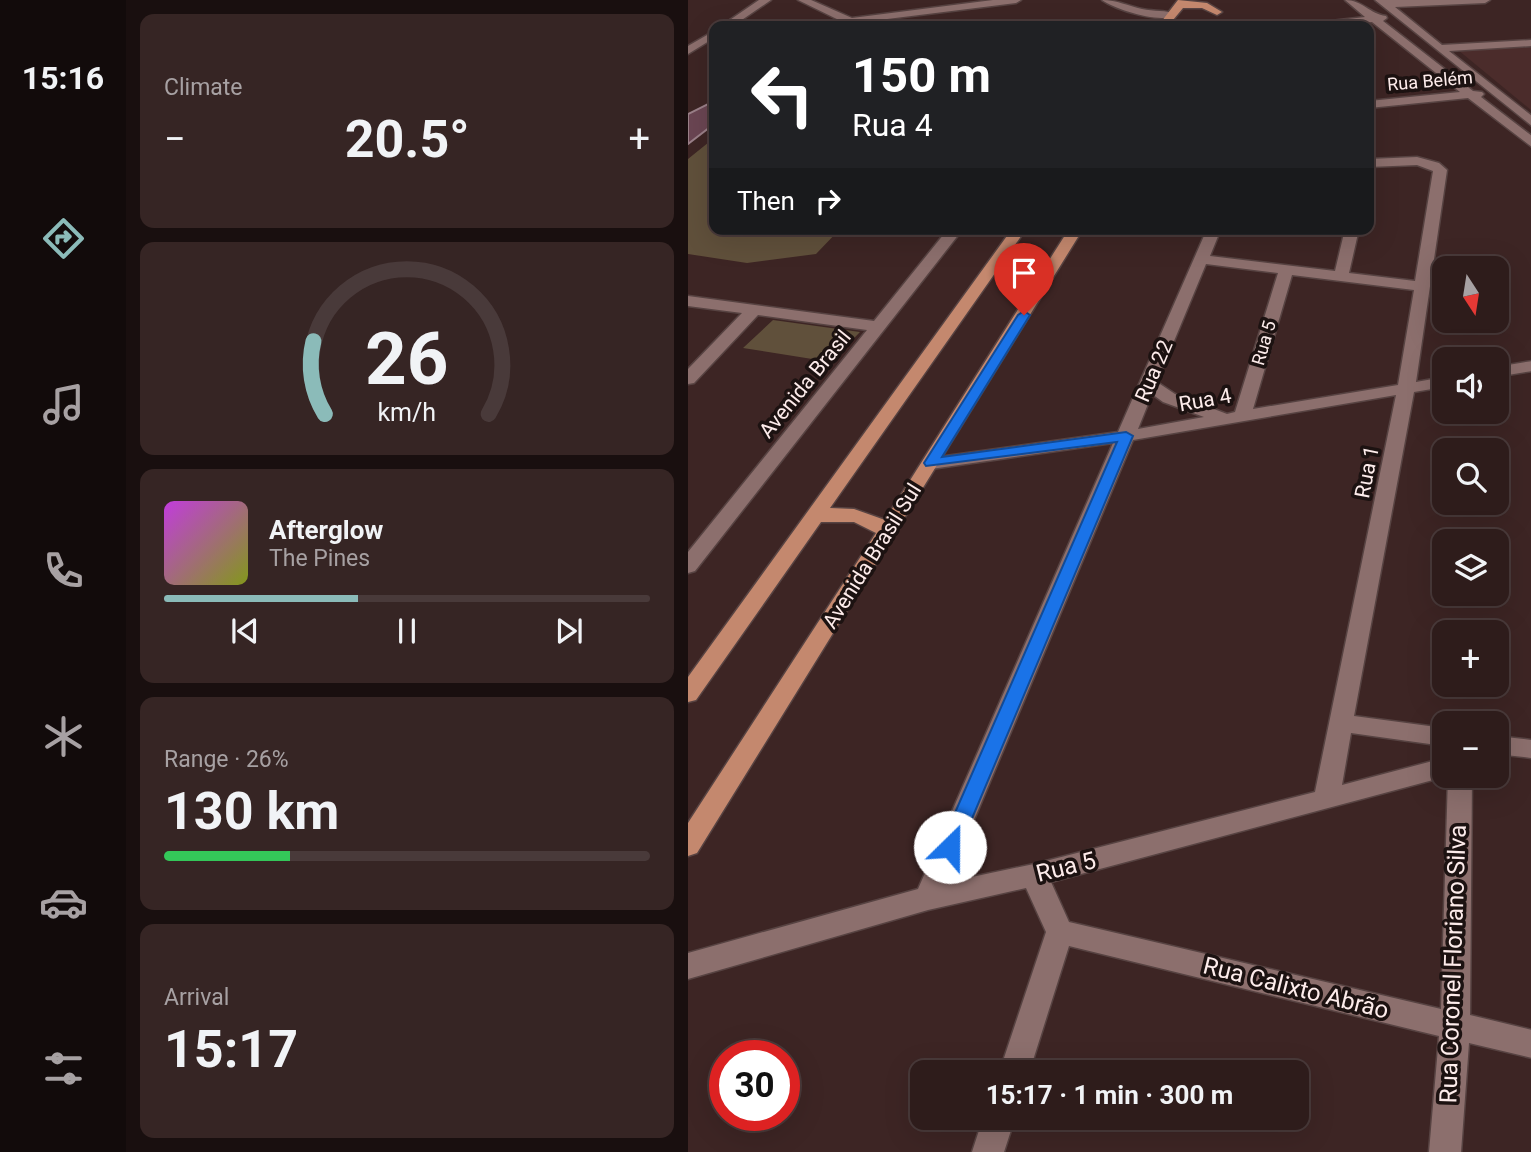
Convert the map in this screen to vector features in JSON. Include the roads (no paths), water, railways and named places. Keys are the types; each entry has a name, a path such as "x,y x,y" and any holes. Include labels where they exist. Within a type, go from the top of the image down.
{"main road":[{"path":"1177,8 1199,4 1214,16 1222,0 1198,0"},
{"path":"688,694 1015,235"},
{"name":"Avenida Brasil Sul","path":"688,845 888,532 1072,235"},
{"path":"1007,247 1030,255 1060,254"},
{"path":"997,262 1026,262 1049,271"},
{"path":"832,490 862,505 904,505"},
{"path":"817,516 834,513 866,517 888,532"}],"street":[{"path":"734,21 766,0"},
{"path":"803,0 849,21 890,11 1016,0"},
{"path":"1107,0 1139,12 1177,8"},
{"path":"1140,21 1139,12 1146,0"},
{"path":"1351,0 1531,143"},
{"path":"1383,2 1485,0"},
{"path":"1383,2 1531,123"},
{"path":"890,11 898,21"},
{"path":"1358,21 1399,16"},
{"path":"688,51 709,37"},
{"path":"1440,48 1531,43"},
{"name":"Rua Belém","path":"1374,105 1494,93"},
{"path":"1374,163 1387,162"},
{"path":"1374,173 1387,162"},
{"name":"Rua 1","path":"1326,800 1406,389 1440,170 1435,164 1423,162 1387,162"},
{"name":"Avenida Brasil","path":"688,566 951,235"},
{"name":"Rua 22","path":"928,898 1211,235"},
{"path":"1341,277 1351,235"},
{"path":"1201,259 1423,287"},
{"name":"Rua 5","path":"1235,418 1286,270"},
{"path":"688,301 879,327"},
{"path":"688,379 754,310"},
{"path":"1509,370 1531,366"},
{"path":"1148,384 1169,398 1235,418"},
{"name":"Rua 4","path":"931,463 1126,436 1432,384"},
{"path":"1341,723 1432,735"},
{"path":"1509,747 1529,749"},
{"path":"1509,753 1529,749"},
{"name":"Rua 5","path":"688,965 928,898 1034,875 1432,771"},
{"name":"Rua Coronel Floriano Silva","path":"1445,1152 1455,1027 1460,788"},
{"path":"1018,1060 1060,932 1034,875"},
{"name":"Rua Calixto Abrão","path":"1060,932 1531,1044"},
{"path":"988,1152 995,1130"}]}
